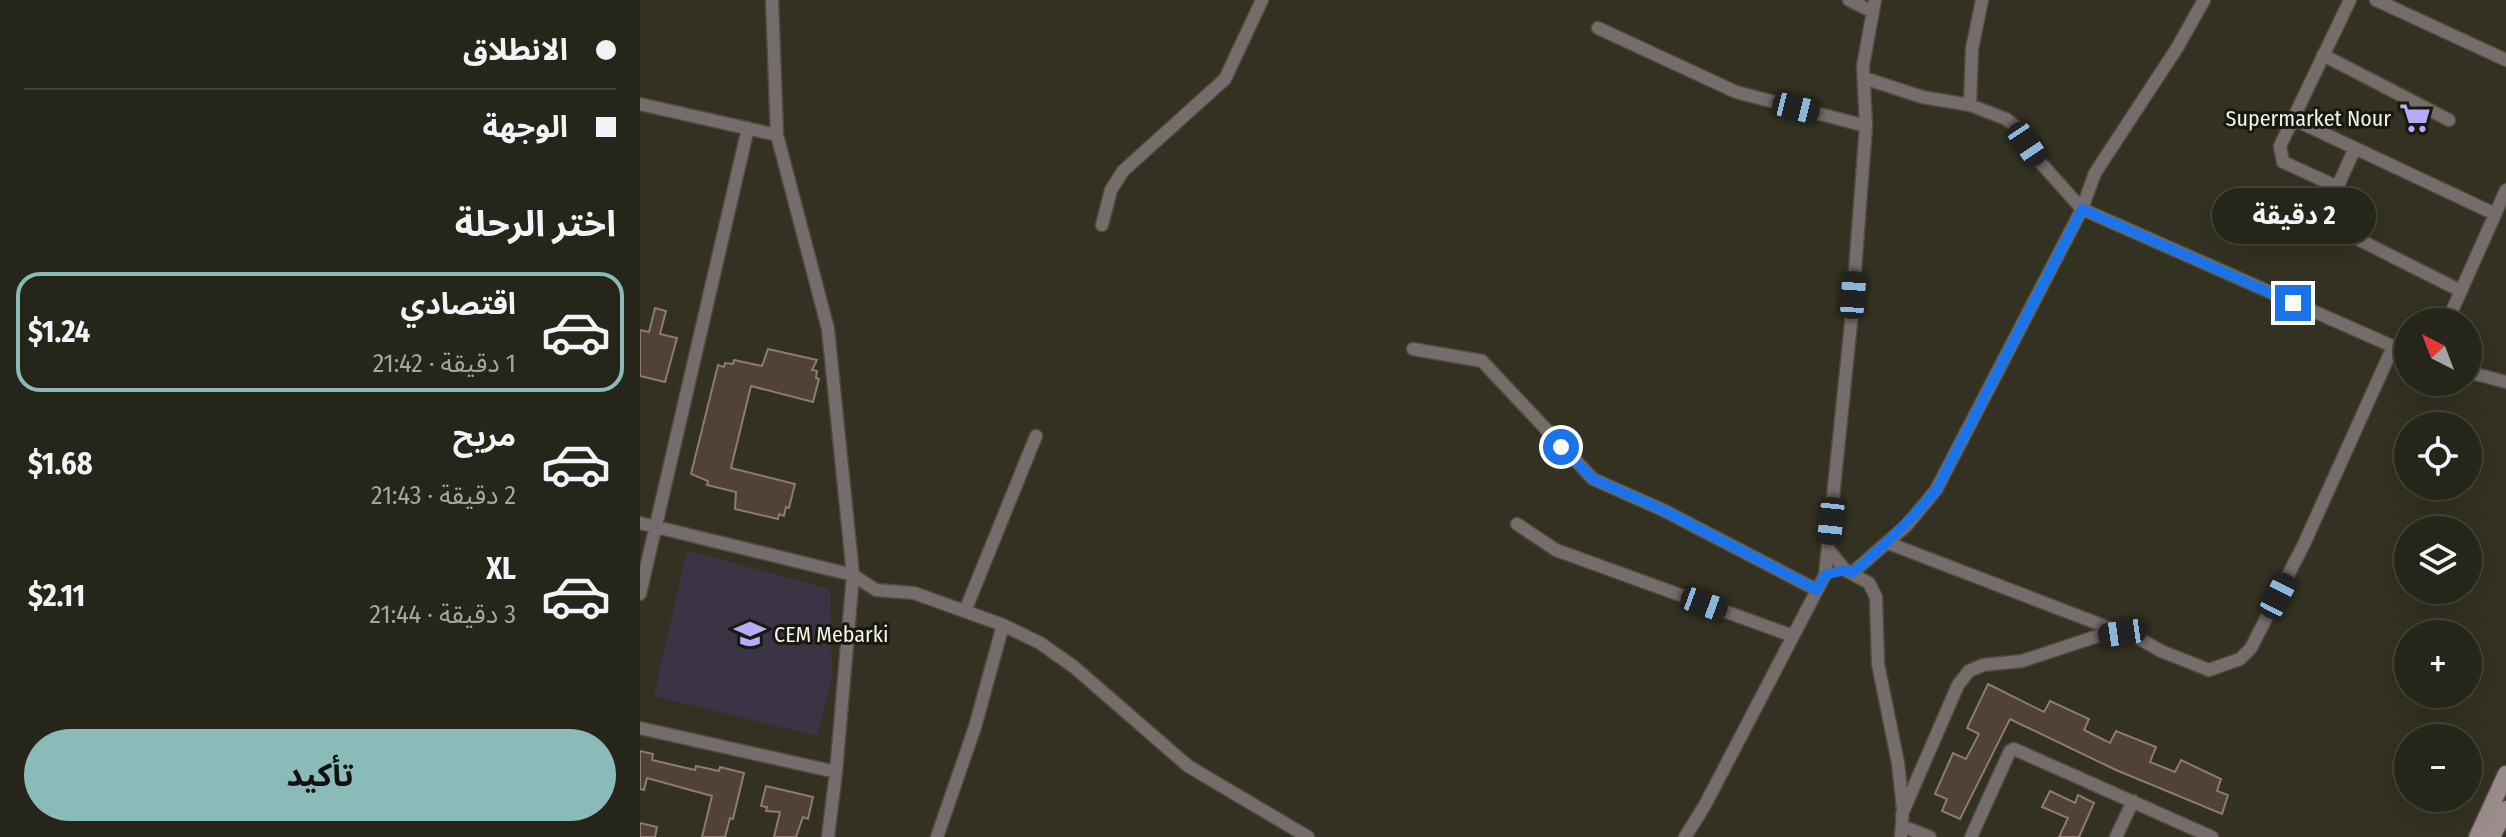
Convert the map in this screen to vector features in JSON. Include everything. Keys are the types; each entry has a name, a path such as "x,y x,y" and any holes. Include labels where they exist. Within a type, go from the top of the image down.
{"main road":[{"path":"2477,837 2506,774"},
{"path":"2492,837 2506,809"}],"street":[{"path":"772,0 777,135 828,329 853,575 828,837"},
{"path":"1102,225 1111,190 1123,171 1225,79 1262,0"},
{"path":"1685,837 1705,805 1825,575 1851,323 1866,126 1864,56 1874,6 1849,0"},
{"path":"1970,105 1972,49 1982,0"},
{"path":"1825,575 1848,571 1888,543 1936,490 2082,209 2095,173 2177,48 2204,0"},
{"path":"2338,187 2283,162 2280,146 2350,0"},
{"path":"2376,0 2506,60"},
{"path":"1598,28 1736,92 1866,126"},
{"path":"2323,55 2449,120"},
{"path":"1864,78 1922,97 1970,105 2006,119 2082,209 2393,347 2304,544 2247,653 2221,668 2209,670 2161,651 2131,634 2122,633 2098,636 2022,661 1983,665 1969,671 1958,685 1902,826"},
{"path":"640,104 777,135"},
{"path":"2293,119 2495,214"},
{"path":"640,594 748,128"},
{"path":"2355,148 2322,221 2461,291"},
{"path":"2453,308 2506,192"},
{"path":"1413,349 1482,361 1593,479 1663,510 1817,590"},
{"path":"2482,376 2506,382"},
{"path":"965,611 1036,436"},
{"path":"640,523 853,575 876,590 914,593 1003,625 1040,643 1074,667 1188,766 1308,837"},
{"path":"1517,524 1556,550 1793,636"},
{"path":"1888,543 2122,633"},
{"path":"1828,549 1848,571 1869,583 1876,597 1878,664 1898,763 1902,826"},
{"path":"937,837 975,727 1003,625"},
{"path":"640,728 836,772"},
{"path":"1971,837 2010,751 2014,749 2212,837"},
{"path":"2116,837 2133,801"},
{"path":"1902,826 1930,837"}],"shaded area":[{"name":"CEM Mebarki","path":"687,550 830,589 832,678 817,736 654,696"}],"building":[{"path":"655,308 666,311 660,334 677,338 665,382 640,376 640,330 649,332"},
{"path":"768,349 817,360 812,370 817,371 816,378 819,379 813,402 751,386 731,468 795,484 789,508 786,507 784,516 779,514 778,519 735,509 736,492 707,485 708,481 691,474 718,365 724,367 725,363 733,364 734,360 762,366"},
{"path":"1988,684 2044,712 2050,701 2089,719 2084,730 2110,743 2116,731 2156,747 2150,762 2175,772 2181,760 2221,779 2217,791 2228,795 2222,814 2116,770 2010,719 1960,819 1942,811 1947,799 1935,794 1953,753 1966,759 1979,734 1967,728"},
{"path":"640,751 653,754 652,760 695,770 696,766 719,771 720,767 744,773 733,819 730,818 725,837 702,837 712,796 647,778 644,790 640,789"},
{"path":"766,786 813,797 808,819 803,817 796,837 774,837 780,812 766,811 767,807 761,806"},
{"path":"2050,791 2075,803 2078,795 2094,803 2079,837 2059,837 2068,818 2042,807"},
{"path":"640,823 657,827 655,837 640,837"}],"place":[{"name":"Supermarket Nour","path":"2415,118"},
{"name":"CEM Mebarki","path":"750,634"}],"route":[{"path":"1561,447 1593,479 1663,510 1817,590 1825,575 1845,570 1852,573 1872,557 1906,526 1936,490 2082,209 2293,303"}]}
